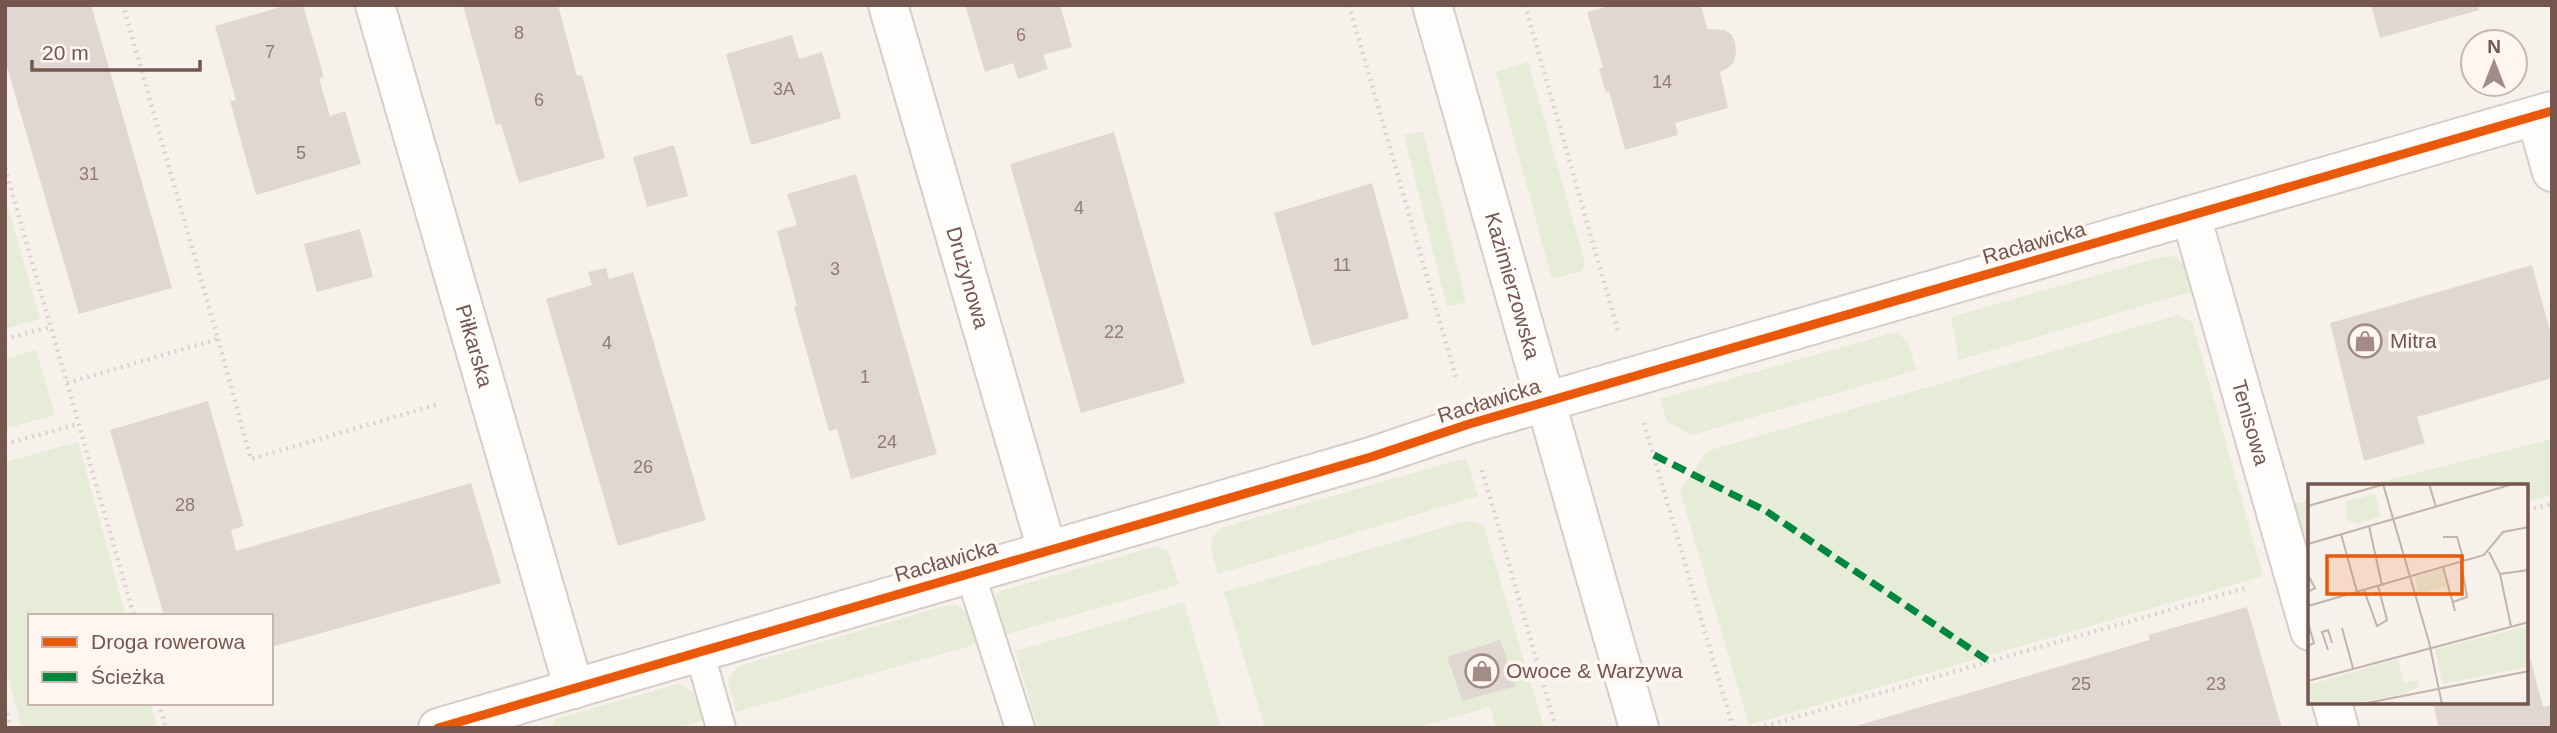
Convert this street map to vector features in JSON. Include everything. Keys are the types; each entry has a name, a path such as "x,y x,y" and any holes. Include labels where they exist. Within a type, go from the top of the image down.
{"street":[{"name":"Piłkarska","path":"374,5 574,689"},
{"name":"Drużynowa","path":"888,5 1047,550"},
{"name":"Kazimierzowska","path":"1432,5 1639,728"},
{"name":"Racławicka","path":"438,728 1371,457 1469,424 2544,113"},
{"path":"2544,113 2552,172"},
{"name":"Tenisowa","path":"2191,215 2308,624"},
{"path":"2333,705 2339,728"}],"lane":[{"path":"970,573 1020,728"},
{"path":"699,651 721,728"}],"path":[{"path":"123,5 251,459 486,390"},
{"path":"1349,5 1459,386"},
{"path":"1525,5 1620,338"},
{"path":"5,168 133,614"},
{"path":"5,340 51,327"},
{"path":"67,383 218,339"},
{"path":"1641,411 1733,728"},
{"path":"5,444 79,424"},
{"path":"1479,460 1556,728"},
{"path":"2529,510 2552,504"},
{"path":"1758,728 2260,584"},
{"path":"160,705 166,728"},
{"path":"5,707 11,728"}],"green space":[{"path":"1528,62 1585,263 1582,271 1552,279 1496,72"},
{"path":"1423,131 1466,302 1447,307 1404,135"},
{"path":"5,197 40,319 5,329"},
{"path":"2172,256 2187,270 2193,291 1959,360 1951,317"},
{"path":"2178,315 2192,322 2263,576 1749,725 1680,491 1707,451"},
{"path":"1896,332 1907,341 1917,370 1692,435 1667,422 1660,399"},
{"path":"36,350 55,415 5,429 5,359"},
{"path":"2552,439 2552,495 2529,501 2529,484 2372,484"},
{"path":"78,442 125,614 28,614 28,705 151,705 157,728 22,728 5,666 5,462"},
{"path":"1466,458 1478,496 1218,574 1211,550 1212,537 1223,527"},
{"path":"2308,500 2307,562 2290,505"},
{"path":"1472,521 1484,526 1544,728 1496,728 1490,707 1416,728 1265,728 1224,592"},
{"path":"1157,546 1168,551 1179,585 1004,635 993,599 1000,591"},
{"path":"1184,602 1221,728 1038,728 1015,651"},
{"path":"948,605 957,605 969,615 977,644 736,712 728,679 739,666"},
{"path":"677,684 692,693 703,720 678,728 551,728 556,719"}],"building":[{"path":"5,5 91,5 172,288 79,314 5,60"},
{"path":"287,5 303,5 324,77 319,79 330,116 345,111 361,164 256,195 230,101 236,100 215,26"},
{"path":"463,5 558,5 577,76 582,75 605,158 519,183 501,124 496,125"},
{"path":"965,5 1060,5 1072,47 1043,55 1048,69 1018,79 1013,63 985,72"},
{"path":"1612,5 1701,5 1707,29 1724,30 1731,34 1735,42 1734,62 1720,72 1728,108 1675,123 1678,135 1625,150 1609,91 1606,93 1599,69 1603,67 1587,12"},
{"path":"2371,5 2478,5 2479,10 2380,38"},
{"path":"792,35 799,59 822,52 841,118 751,145 726,54"},
{"path":"1114,132 1185,383 1081,413 1010,164"},
{"path":"674,145 688,196 647,207 633,157"},
{"path":"856,174 937,454 851,479 837,429 829,431 794,307 797,306 777,231 797,225 787,194"},
{"path":"1372,183 1409,318 1312,346 1274,213"},
{"path":"360,229 373,277 317,292 304,244"},
{"path":"2532,265 2552,338 2552,378 2417,417 2425,443 2364,461 2330,323"},
{"path":"606,268 609,279 633,272 706,520 618,546 546,299 592,285 588,272"},
{"path":"208,401 244,526 231,530 236,551 471,483 501,583 273,646 273,614 163,614 110,430"},
{"path":"2247,607 2282,728 1849,728 2150,640 2148,635"},
{"name":"Owoce & Warzywa","path":"1500,640 1516,686 1462,701 1447,657"},
{"path":"2529,654 2543,707 2551,705 2552,728 2439,728 2433,705 2529,705"}],"marked path":[{"path":"1654,455 1766,511 1990,662"}],"cycle path":[{"path":"438,728 1371,457 1469,424 2552,111"}],"place":[{"name":"Mitra","path":"2365,341"},
{"name":"Owoce & Warzywa","path":"1482,671"}]}
